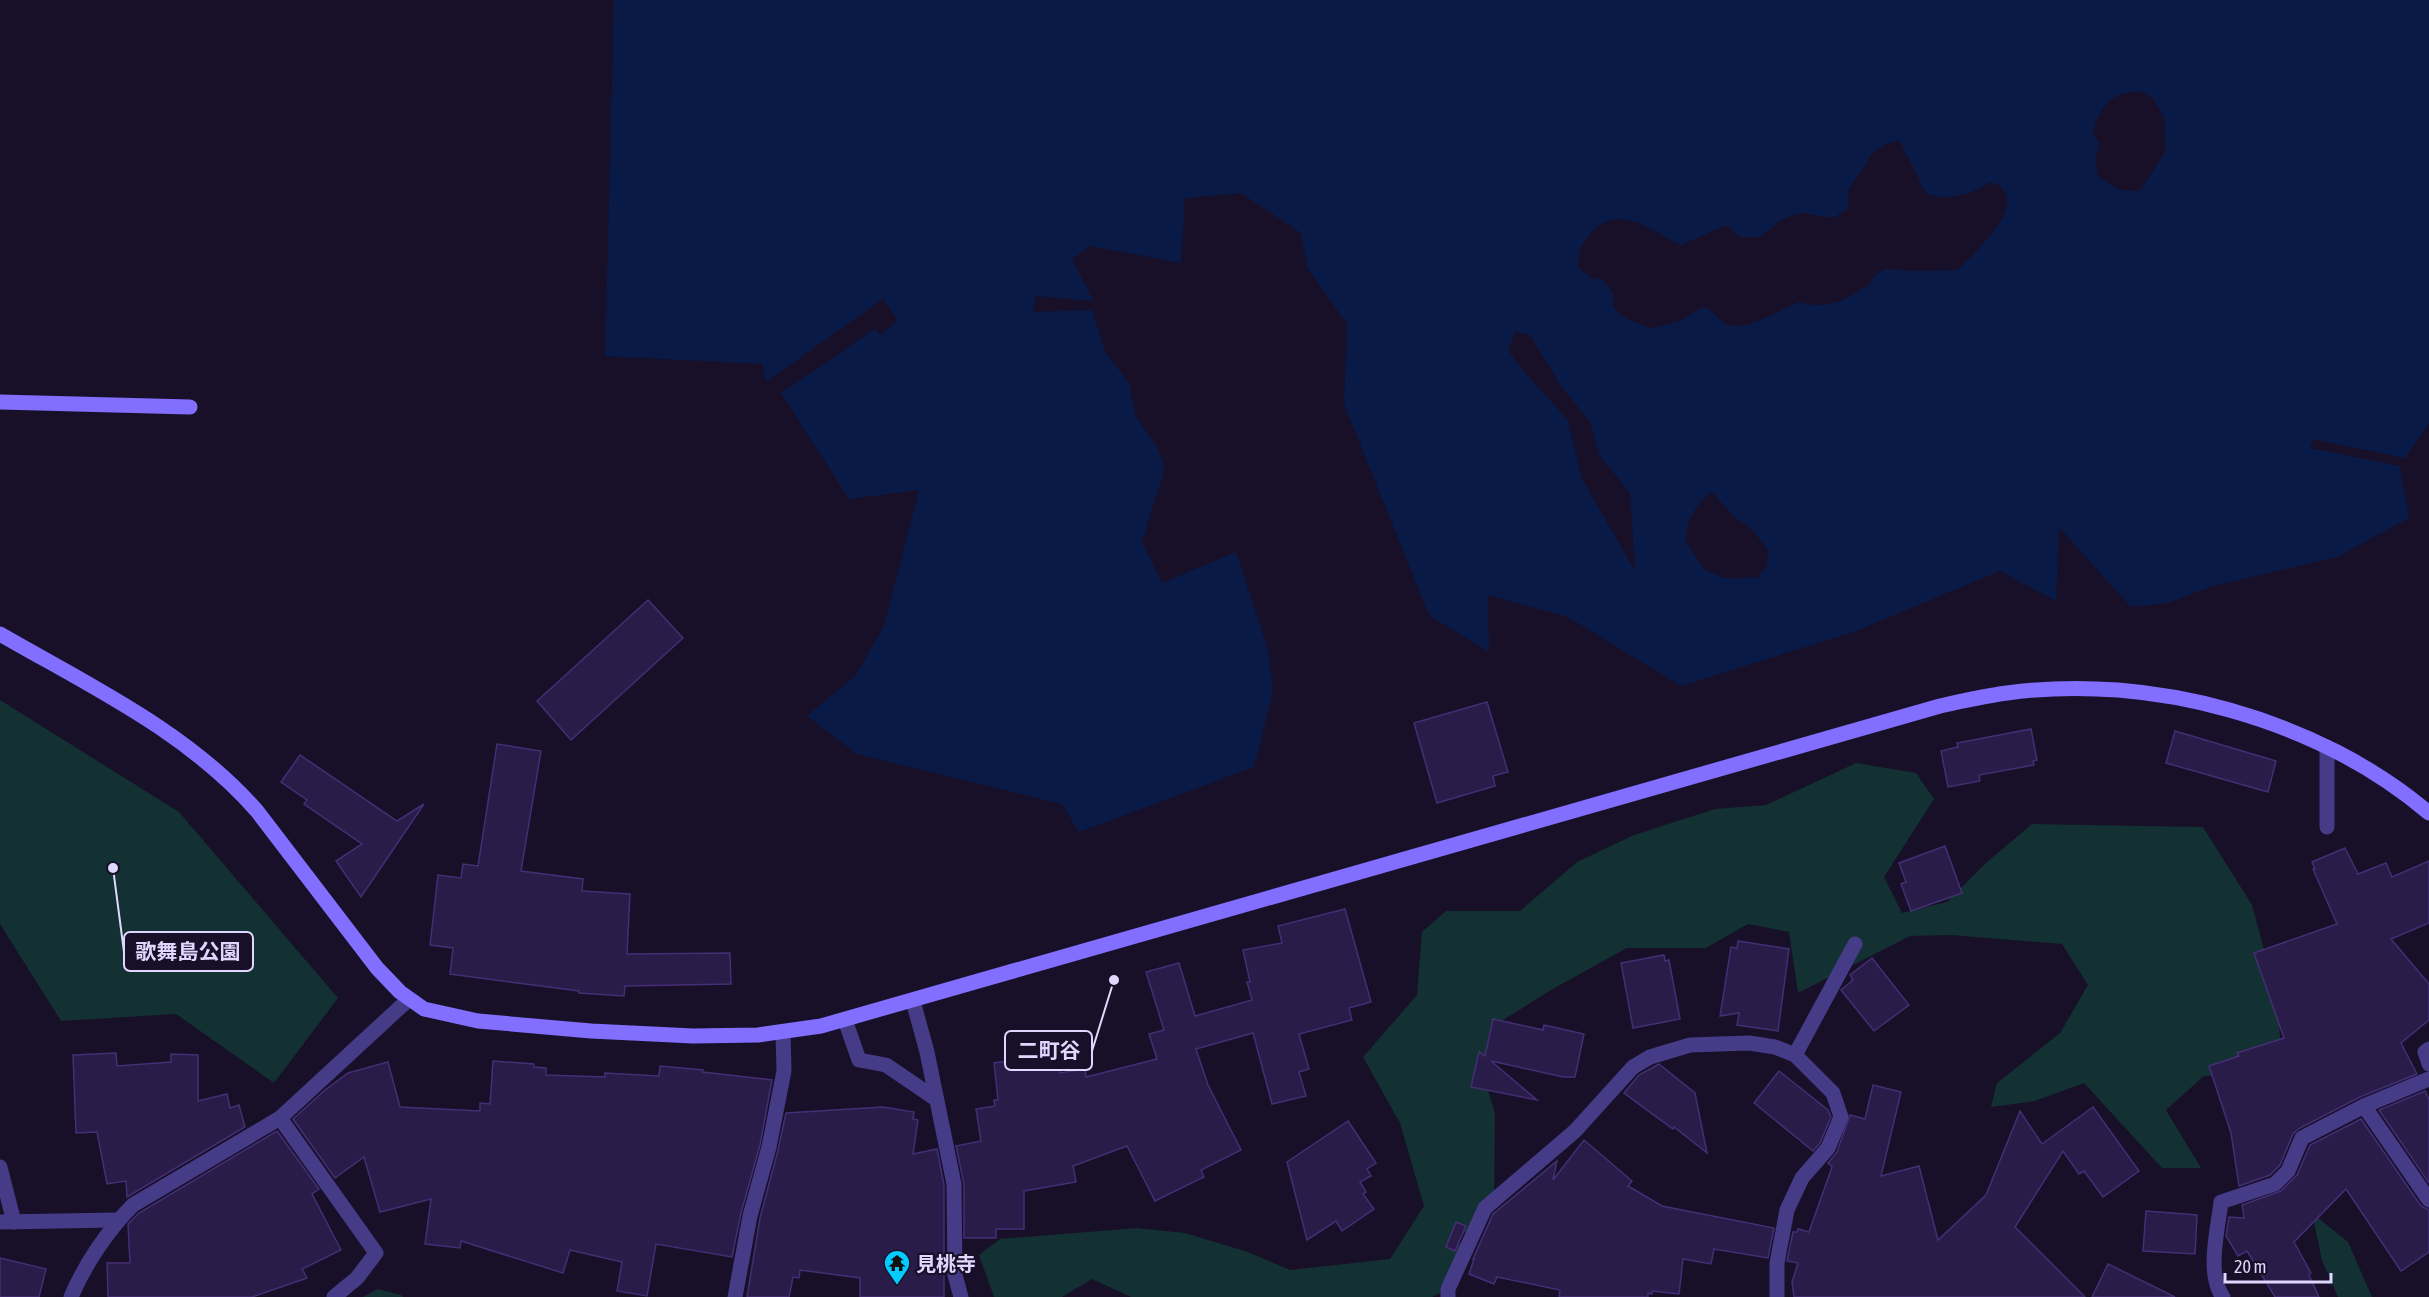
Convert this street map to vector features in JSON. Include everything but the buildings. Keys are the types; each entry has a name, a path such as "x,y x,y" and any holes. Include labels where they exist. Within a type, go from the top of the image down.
{"street":[{"path":"0,402 190,407"},
{"path":"0,634 149,720 208,761 236,786 377,968 409,999 424,1009 477,1021 591,1031 693,1036 783,1033 845,1020 1975,698 2008,693 2068,689 2134,692 2242,714 2326,747 2382,779 2429,813"},
{"path":"2326,747 2327,827"},
{"path":"1794,1055 1855,944"},
{"path":"71,1297 77,1282 117,1220 133,1205 280,1118 409,999"},
{"path":"913,1001 954,1184 955,1275 962,1297"},
{"path":"845,1020 860,1060 886,1065 936,1099"},
{"path":"735,1297 750,1216 769,1147 784,1071 783,1033"},
{"path":"1448,1297 1448,1289 1485,1208 1575,1131 1633,1067 1650,1057 1690,1045 1749,1043 1775,1047 1794,1055 1833,1093 1840,1117 1828,1148 1802,1179 1787,1210 1777,1263 1777,1297"},
{"path":"2429,1049 2425,1052 2429,1065"},
{"path":"2223,1297 2219,1292 2214,1262 2221,1202 2275,1184 2288,1171 2302,1137 2364,1106 2429,1079"},
{"path":"2364,1106 2429,1200"},
{"path":"280,1118 376,1253 357,1278 334,1297"},
{"path":"0,1167 7,1222 117,1220"}],"green space":[{"path":"0,700 179,812 338,998 274,1083 176,1014 61,1021 0,924"},
{"path":"1856,763 1916,773 1934,799 1884,877 1902,913 1947,902 1987,862 2032,824 2203,827 2252,905 2278,1001 2282,1077 2204,1076 2166,1110 2201,1168 2162,1168 2084,1083 2035,1101 1991,1107 1997,1083 2060,1033 2088,985 2062,944 1951,935 1910,936 1798,993 1789,932 1748,924 1706,948 1627,948 1551,990 1495,1025 1481,1068 1495,1113 1494,1206 1460,1237 1458,1284 1432,1297 1131,1297 1092,1279 1062,1297 994,1297 979,1255 1000,1239 1137,1228 1185,1233 1248,1252 1290,1270 1390,1259 1424,1206 1400,1123 1363,1057 1417,995 1422,932 1446,911 1520,911 1577,862 1634,835 1715,809 1766,805"},
{"path":"2312,1213 2348,1242 2372,1297 2338,1297 2322,1260"},
{"path":"378,1289 401,1295 403,1297 363,1297"}],"water":[{"path":"614,0 2429,0 2429,423 2405,458 2313,439 2310,448 2400,466 2409,518 2337,557 2213,586 2168,603 2131,607 2059,527 2056,601 2000,571 1856,631 1681,686 1568,617 1488,595 1489,652 1429,615 1344,404 1347,324 1308,269 1301,233 1241,193 1185,198 1181,263 1091,246 1072,259 1093,301 1035,296 1033,312 1092,310 1106,353 1129,383 1136,417 1156,445 1165,467 1142,542 1162,583 1236,552 1268,650 1273,692 1254,767 1079,832 1062,804 857,754 807,716 856,675 884,626 919,490 849,499 781,393 875,329 880,335 898,320 883,299 766,382 762,364 605,356","holes":["2139,91 2153,98 2164,117 2166,150 2141,190 2134,191 2118,189 2098,176 2095,161 2099,144 2093,132 2099,114 2108,102 2129,92","1900,141 1926,193 1934,196 1951,197 1975,190 1990,182 2001,186 2007,198 2007,207 2003,216 1989,237 1957,270 1884,269 1872,278 1872,282 1838,302 1819,305 1799,302 1753,323 1734,326 1726,324 1703,307 1679,321 1652,329 1621,316 1613,306 1613,292 1603,280 1591,278 1578,267 1580,251 1586,239 1605,222 1615,219 1638,222 1681,245 1722,227 1729,226 1739,237 1760,237 1782,219 1801,213 1833,218 1849,208 1848,196 1852,184 1869,156 1886,144","1515,332 1530,335 1561,386 1590,422 1599,455 1630,493 1635,571 1581,477 1568,420 1521,368 1508,350","1712,492 1735,518 1750,527 1769,551 1767,566 1757,578 1724,578 1705,570 1686,542 1688,527 1701,502"]}],"place":[{"name":"歌舞島公園","path":"113,868"},
{"name":"二町谷","path":"1114,980"},
{"name":"見桃寺","path":"897,1286"}]}
